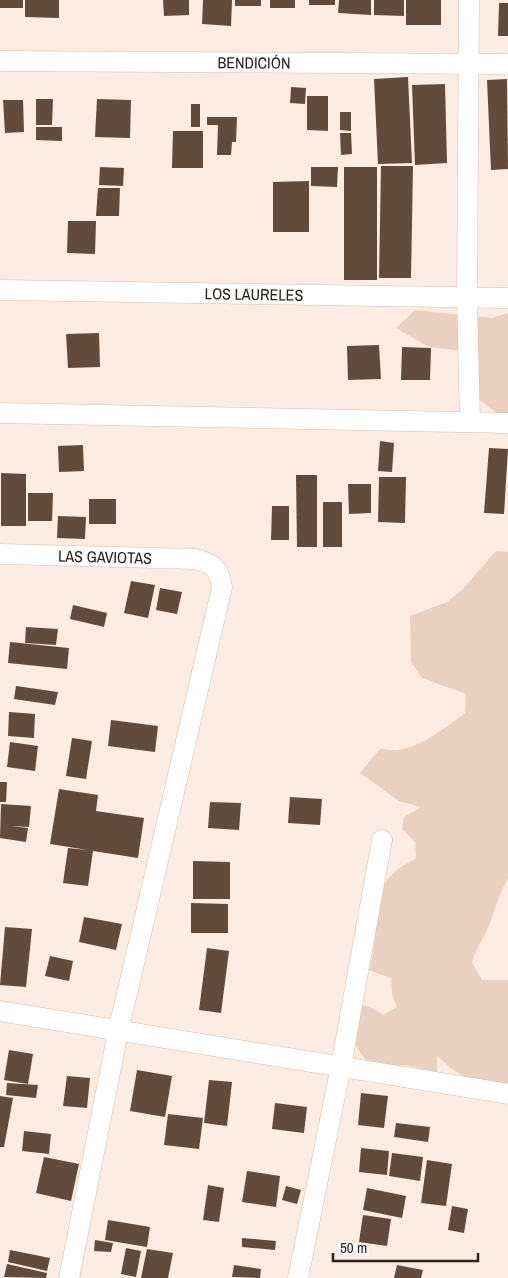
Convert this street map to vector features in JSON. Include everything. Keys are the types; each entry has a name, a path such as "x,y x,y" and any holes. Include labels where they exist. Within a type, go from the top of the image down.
{"street":[{"path":"470,0 466,298 470,422"},
{"name":"BENDICIÓN","path":"0,61 508,64"},
{"name":"LOS LAURELES","path":"0,290 508,298"},
{"path":"0,414 508,423"},
{"name":"LAS GAVIOTAS","path":"0,554 195,559 210,562 219,572 222,587 118,1032"},
{"path":"298,1278 341,1066 382,840"},
{"path":"0,1011 118,1032 508,1094"},
{"path":"69,1278 118,1032"}],"shaded area":[{"path":"415,310 492,318 508,313 508,421 465,390 462,351 429,347 396,328"},
{"path":"496,551 508,552 508,879 472,962 482,980 508,980 508,1089 469,1079 445,1063 437,1055 437,1072 405,1065 387,1068 365,1059 356,1046 349,1022 356,1003 370,1007 383,1015 397,1007 392,994 391,978 369,970 383,889 388,879 394,873 416,858 415,842 402,829 404,817 421,807 399,801 360,773 380,749 399,750 408,748 442,730 465,713 466,694 422,678 411,662 410,616 447,602 462,590"}],"building":[{"path":"0,0 23,0 23,8 0,8"},
{"path":"25,0 59,0 59,18 25,17"},
{"path":"163,0 189,0 189,15 164,16"},
{"path":"203,0 232,0 231,26 202,24"},
{"path":"235,0 261,0 261,6 235,6"},
{"path":"270,0 295,0 295,8 270,8"},
{"path":"309,0 335,0 335,5 309,5"},
{"path":"339,0 371,0 371,15 338,13"},
{"path":"374,0 404,0 404,16 374,15"},
{"path":"406,0 441,0 441,25 406,25"},
{"path":"499,3 508,3 508,36 498,36"},
{"path":"408,77 412,163 378,164 374,79"},
{"path":"507,79 508,169 491,170 487,80"},
{"path":"445,84 447,163 415,165 412,85"},
{"path":"291,87 306,88 305,104 290,103"},
{"path":"307,96 328,96 328,131 307,130"},
{"path":"36,99 53,99 52,125 36,125"},
{"path":"97,99 131,100 130,138 95,137"},
{"path":"3,100 23,100 24,132 5,133"},
{"path":"191,104 200,104 200,127 191,127"},
{"path":"340,112 351,112 351,131 340,130"},
{"path":"207,117 237,117 236,142 232,142 231,155 217,155 218,125 207,125"},
{"path":"36,127 62,127 62,141 36,140"},
{"path":"173,131 203,131 203,168 172,168"},
{"path":"340,133 351,133 352,154 341,155"},
{"path":"381,166 413,166 411,278 379,278"},
{"path":"100,167 124,168 123,186 99,185"},
{"path":"311,167 338,167 337,187 311,186"},
{"path":"344,167 377,167 377,280 344,280"},
{"path":"309,181 309,232 273,232 273,182"},
{"path":"98,188 120,188 119,216 96,216"},
{"path":"68,221 96,221 95,254 67,253"},
{"path":"99,333 100,367 68,368 66,334"},
{"path":"379,345 381,379 348,380 347,346"},
{"path":"402,347 431,348 430,380 401,380"},
{"path":"380,441 394,443 392,472 378,471"},
{"path":"83,445 84,471 59,472 58,446"},
{"path":"489,448 508,449 504,514 484,513"},
{"path":"1,473 26,474 26,526 1,526"},
{"path":"296,475 317,475 317,547 297,547"},
{"path":"379,477 406,477 405,523 378,522"},
{"path":"348,484 371,484 371,513 349,514"},
{"path":"28,493 53,493 52,521 28,521"},
{"path":"89,499 116,499 116,524 89,524"},
{"path":"323,502 342,502 342,547 323,547"},
{"path":"272,506 289,506 289,540 271,540"},
{"path":"58,516 86,517 85,539 57,538"},
{"path":"131,581 155,585 148,618 124,613"},
{"path":"160,588 182,592 177,614 156,610"},
{"path":"73,605 107,613 104,627 70,619"},
{"path":"26,627 58,629 56,645 25,643"},
{"path":"10,642 69,648 67,669 8,663"},
{"path":"16,686 58,692 55,705 14,699"},
{"path":"9,712 35,714 34,738 8,736"},
{"path":"111,720 158,726 155,752 108,746"},
{"path":"72,738 92,741 86,779 66,776"},
{"path":"10,742 38,746 35,771 7,767"},
{"path":"0,782 7,782 6,802 0,802"},
{"path":"59,789 98,795 96,811 144,818 138,858 93,851 88,886 63,883 68,848 88,850 50,844"},
{"path":"290,797 322,799 320,825 288,823"},
{"path":"210,802 241,803 239,830 208,828"},
{"path":"1,804 31,806 29,827 11,826 28,828 26,842 0,838"},
{"path":"193,861 230,862 230,899 193,899"},
{"path":"191,903 228,904 228,933 191,933"},
{"path":"84,917 122,924 116,950 79,942"},
{"path":"5,927 32,929 26,987 0,985"},
{"path":"207,948 229,951 221,1013 199,1010"},
{"path":"50,956 73,961 69,981 45,976"},
{"path":"9,1050 33,1054 28,1084 4,1080"},
{"path":"137,1070 172,1076 165,1117 130,1111"},
{"path":"67,1076 90,1078 87,1108 63,1106"},
{"path":"209,1080 232,1082 227,1126 204,1123"},
{"path":"7,1083 38,1085 36,1098 6,1095"},
{"path":"361,1093 388,1096 384,1128 358,1125"},
{"path":"0,1096 13,1098 4,1147 0,1147"},
{"path":"275,1103 307,1107 304,1133 272,1129"},
{"path":"168,1114 203,1118 199,1149 164,1145"},
{"path":"396,1123 430,1127 428,1142 394,1137"},
{"path":"24,1131 51,1134 49,1154 22,1151"},
{"path":"361,1148 389,1151 387,1175 359,1172"},
{"path":"392,1153 423,1157 420,1181 389,1176"},
{"path":"44,1157 79,1164 71,1201 36,1193"},
{"path":"427,1160 452,1164 446,1206 421,1203"},
{"path":"247,1171 280,1176 276,1207 242,1202"},
{"path":"208,1185 224,1188 219,1222 203,1220"},
{"path":"286,1186 301,1190 297,1204 282,1200"},
{"path":"367,1188 406,1196 402,1218 363,1210"},
{"path":"452,1206 468,1209 464,1233 448,1230"},
{"path":"363,1215 391,1219 387,1246 359,1242"},
{"path":"108,1220 150,1227 147,1247 105,1240"},
{"path":"242,1238 276,1241 275,1250 242,1247"},
{"path":"95,1240 113,1243 111,1252 94,1251"},
{"path":"126,1248 141,1251 136,1277 121,1274"},
{"path":"147,1249 173,1253 168,1278 141,1278"},
{"path":"10,1250 50,1258 47,1271 8,1262"},
{"path":"7,1264 47,1273 46,1278 4,1277"},
{"path":"234,1265 261,1269 260,1278 232,1277"},
{"path":"397,1265 423,1270 421,1278 394,1278"}]}
